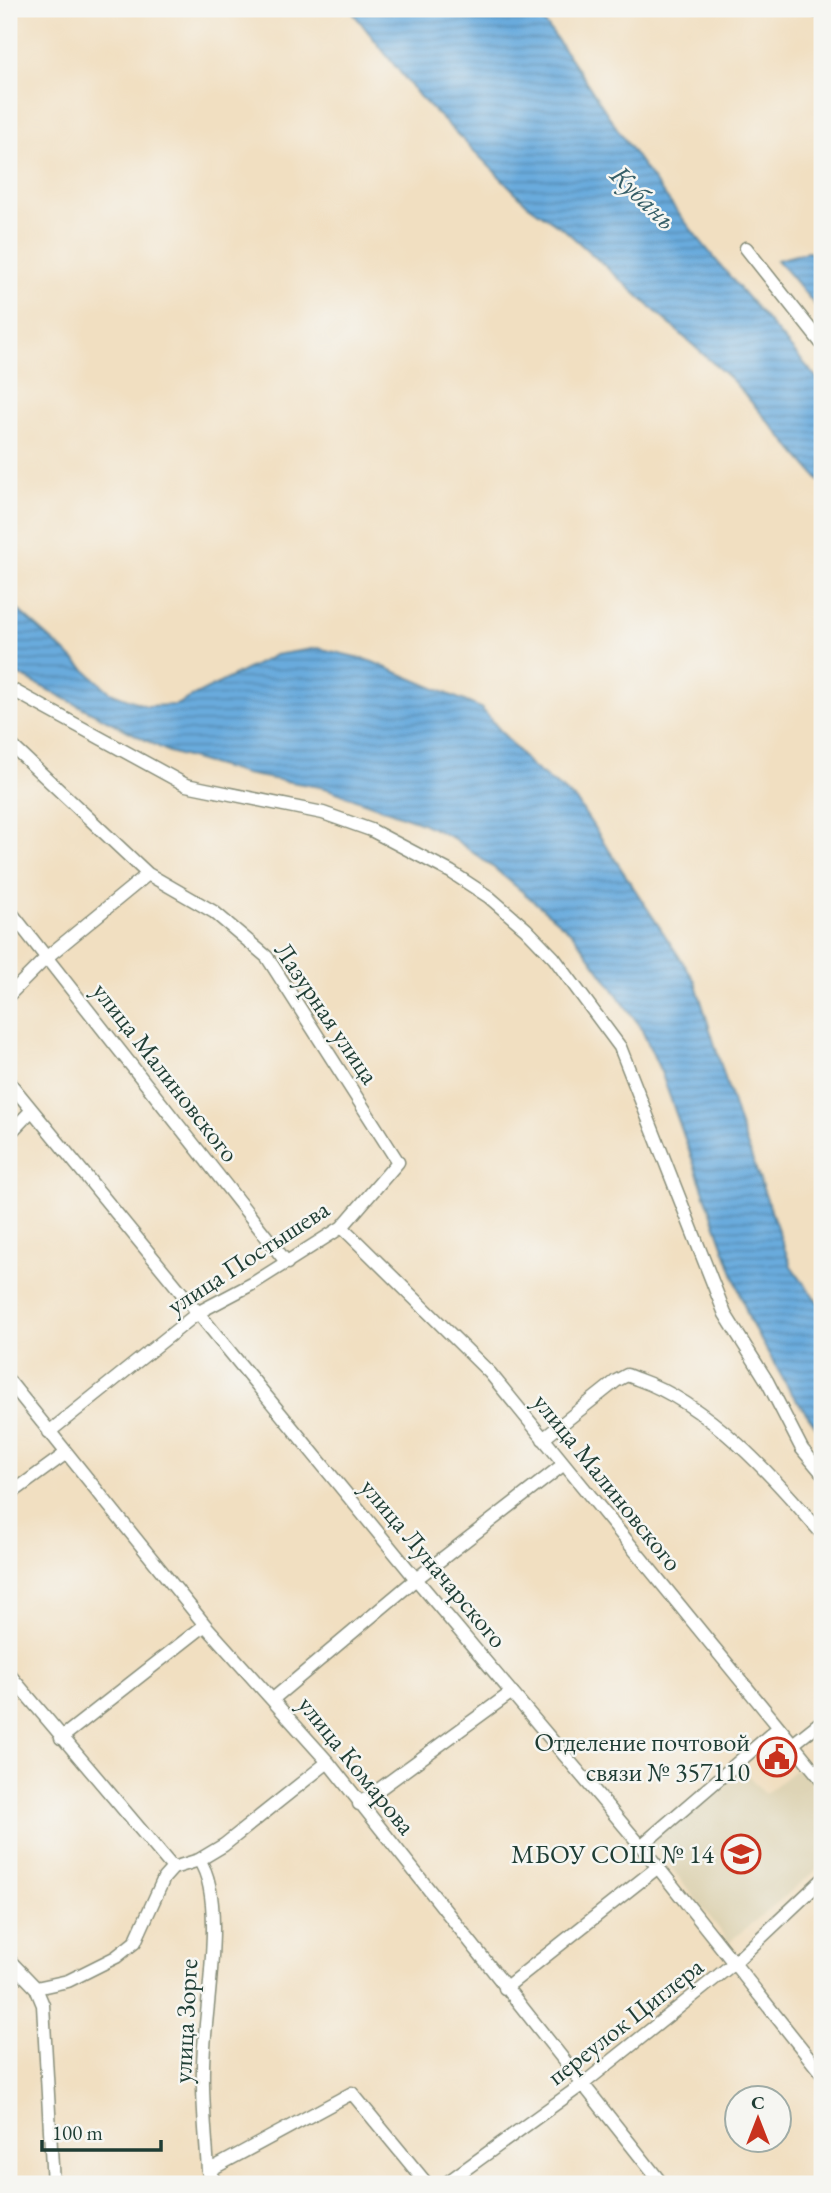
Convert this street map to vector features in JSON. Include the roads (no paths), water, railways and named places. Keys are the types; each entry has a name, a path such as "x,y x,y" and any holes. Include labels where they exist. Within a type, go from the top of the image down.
{"street":[{"path":"808,9 822,13"},
{"path":"746,248 822,344"},
{"path":"9,688 186,785 323,813 371,830 451,872 489,898 526,929 554,958 620,1046 725,1314 768,1381 802,1449 822,1473"},
{"name":"Лазурная улица","path":"11,750 148,874 214,912 267,957 398,1163"},
{"path":"9,995 47,957 148,874"},
{"name":"улица Малиновского","path":"9,909 287,1263"},
{"name":"улица Луначарского","path":"9,1082 416,1579 658,1867 822,2074"},
{"path":"9,1134 32,1110"},
{"name":"улица Постышева","path":"49,1432 199,1312 287,1263 342,1227 398,1163"},
{"name":"улица Малиновского","path":"342,1227 490,1373 822,1780"},
{"path":"543,1439 626,1375 706,1416 796,1502 822,1534"},
{"name":"улица Комарова","path":"9,1381 205,1625 328,1762 662,2184"},
{"path":"9,1495 65,1454"},
{"path":"273,1699 416,1579 564,1464"},
{"path":"61,1738 205,1625"},
{"path":"9,1674 173,1868"},
{"path":"359,1804 512,1692"},
{"path":"793,1744 822,1721"},
{"path":"640,1846 778,1728"},
{"path":"39,1987 68,1981 93,1970 135,1942 164,1878 173,1868 199,1860 224,1845 328,1762"},
{"name":"улица Зорге","path":"199,1860 206,1870 211,1887 211,1967 203,2067 208,2171"},
{"path":"505,1988 658,1867"},
{"name":"переулок Циглера","path":"445,2184 583,2084 734,1964 822,1880"},
{"path":"9,1960 39,1987 43,2005 53,2184"},
{"path":"217,2184 208,2171 352,2093 427,2184"}],"water":[{"name":"Кубань","path":"350,9 534,9 667,198 822,384 822,483 733,381 566,231 527,204 419,96"},
{"path":"807,252 822,255 822,313 777,260"},
{"path":"9,602 110,692 146,706 176,705 275,655 318,648 368,660 481,708 531,766 576,800 695,981 738,1120 791,1266 822,1308 822,1435 790,1391 750,1321 661,1072 640,1026 573,934 494,868 453,838 422,823 325,788 245,774 169,752 9,670"}],"place":[{"name":"Отделение почтовой связи № 357110","path":"777,1757"},
{"name":"МБОУ СОШ № 14","path":"741,1854"}]}
